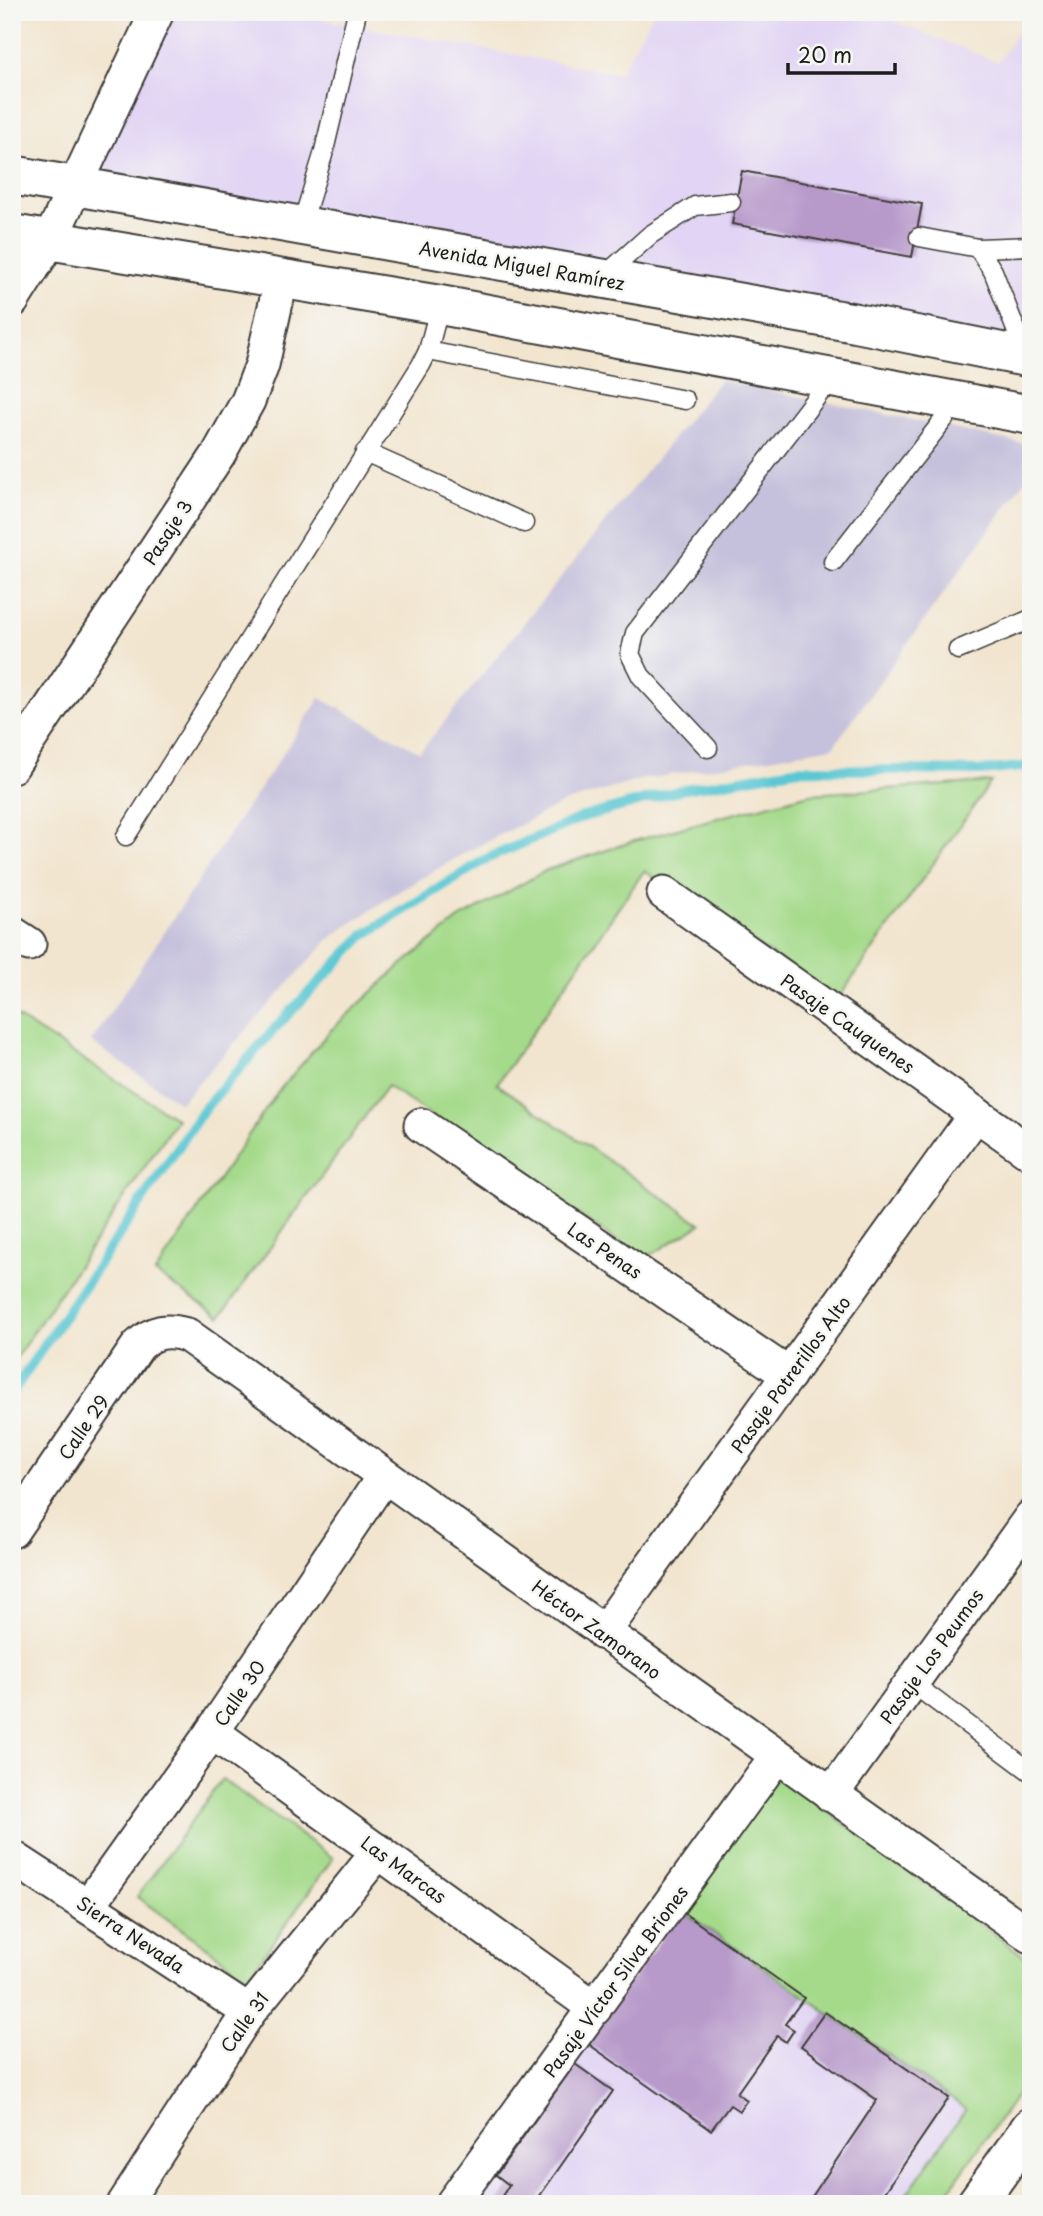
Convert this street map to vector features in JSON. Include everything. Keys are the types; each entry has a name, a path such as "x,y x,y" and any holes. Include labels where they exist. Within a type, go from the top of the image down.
{"main road":[{"name":"Avenida Miguel Ramírez","path":"12,175 856,323 1029,358"},
{"path":"12,234 440,305 1031,415"},
{"path":"976,2204 1031,2127"}],"street":[{"path":"12,300 49,242 157,12"},
{"name":"Pasaje 3","path":"12,766 218,455 247,401 262,365 281,280"},
{"name":"Pasaje Cauquenes","path":"664,893 1031,1153"},
{"name":"Pasaje Potrerillos Alto","path":"603,1633 976,1114"},
{"name":"Las Penas","path":"422,1125 789,1375"},
{"name":"Héctor Zamorano","path":"160,1331 187,1335 776,1757 1031,1936"},
{"name":"Calle 29","path":"12,1531 138,1346 148,1336 160,1331"},
{"name":"Calle 30","path":"88,1906 212,1732 384,1476"},
{"name":"Pasaje Los Peumos","path":"831,1795 1031,1517"},
{"name":"Las Marcas","path":"212,1732 595,2008"},
{"name":"Pasaje Víctor Silva Briones","path":"453,2204 776,1757"},
{"name":"Calle 31","path":"124,2204 250,2011 379,1851"},
{"name":"Sierra Nevada","path":"12,1857 250,2011"}],"lane":[{"path":"301,227 323,155 357,12"},
{"path":"601,278 650,235 695,206 731,202"},
{"path":"919,237 978,248 1031,246"},
{"path":"978,248 993,271 1029,358"},
{"path":"126,836 422,365 440,305"},
{"path":"428,351 685,400"},
{"path":"708,748 641,676 630,654 635,633 832,377"},
{"path":"833,562 945,418 952,400"},
{"path":"365,452 524,523"},
{"path":"958,650 1031,619"},
{"path":"912,1683 1031,1772"}],"shaded area":[{"path":"160,12 283,12 619,74 654,12 869,12 998,62 1031,12 1031,355 81,184"},
{"path":"720,380 1031,445 1031,472 833,747 640,780 563,803 468,851 393,895 330,938 180,1103 91,1042 320,698 420,752"},
{"path":"681,1910 966,2109 900,2204 474,2204"}],"green space":[{"path":"991,782 838,999 644,871 497,1084 701,1224 644,1259 387,1086 220,1317 155,1273 277,1093 329,1032 398,968 459,919 547,870 634,841 810,794"},
{"path":"12,1014 177,1119 12,1364"},
{"path":"776,1773 1031,1961 1031,2075 939,2204 900,2204 966,2109 681,1910"},
{"path":"222,1779 333,1858 248,1977 137,1897"}],"building":[{"path":"742,171 922,204 912,257 732,224"},
{"path":"681,1911 804,1998 785,2024 794,2030 786,2042 777,2036 737,2093 747,2100 739,2111 730,2105 711,2130 587,2043"},
{"path":"825,2012 949,2098 877,2204 807,2204 877,2100 801,2046"},
{"path":"575,2064 613,2091 539,2197 549,2204 497,2204 509,2185 496,2175"}],"waterway":[{"path":"12,1393 204,1109 277,1026 364,935 486,859 583,817 685,789 799,769 982,771 1031,766"}]}
